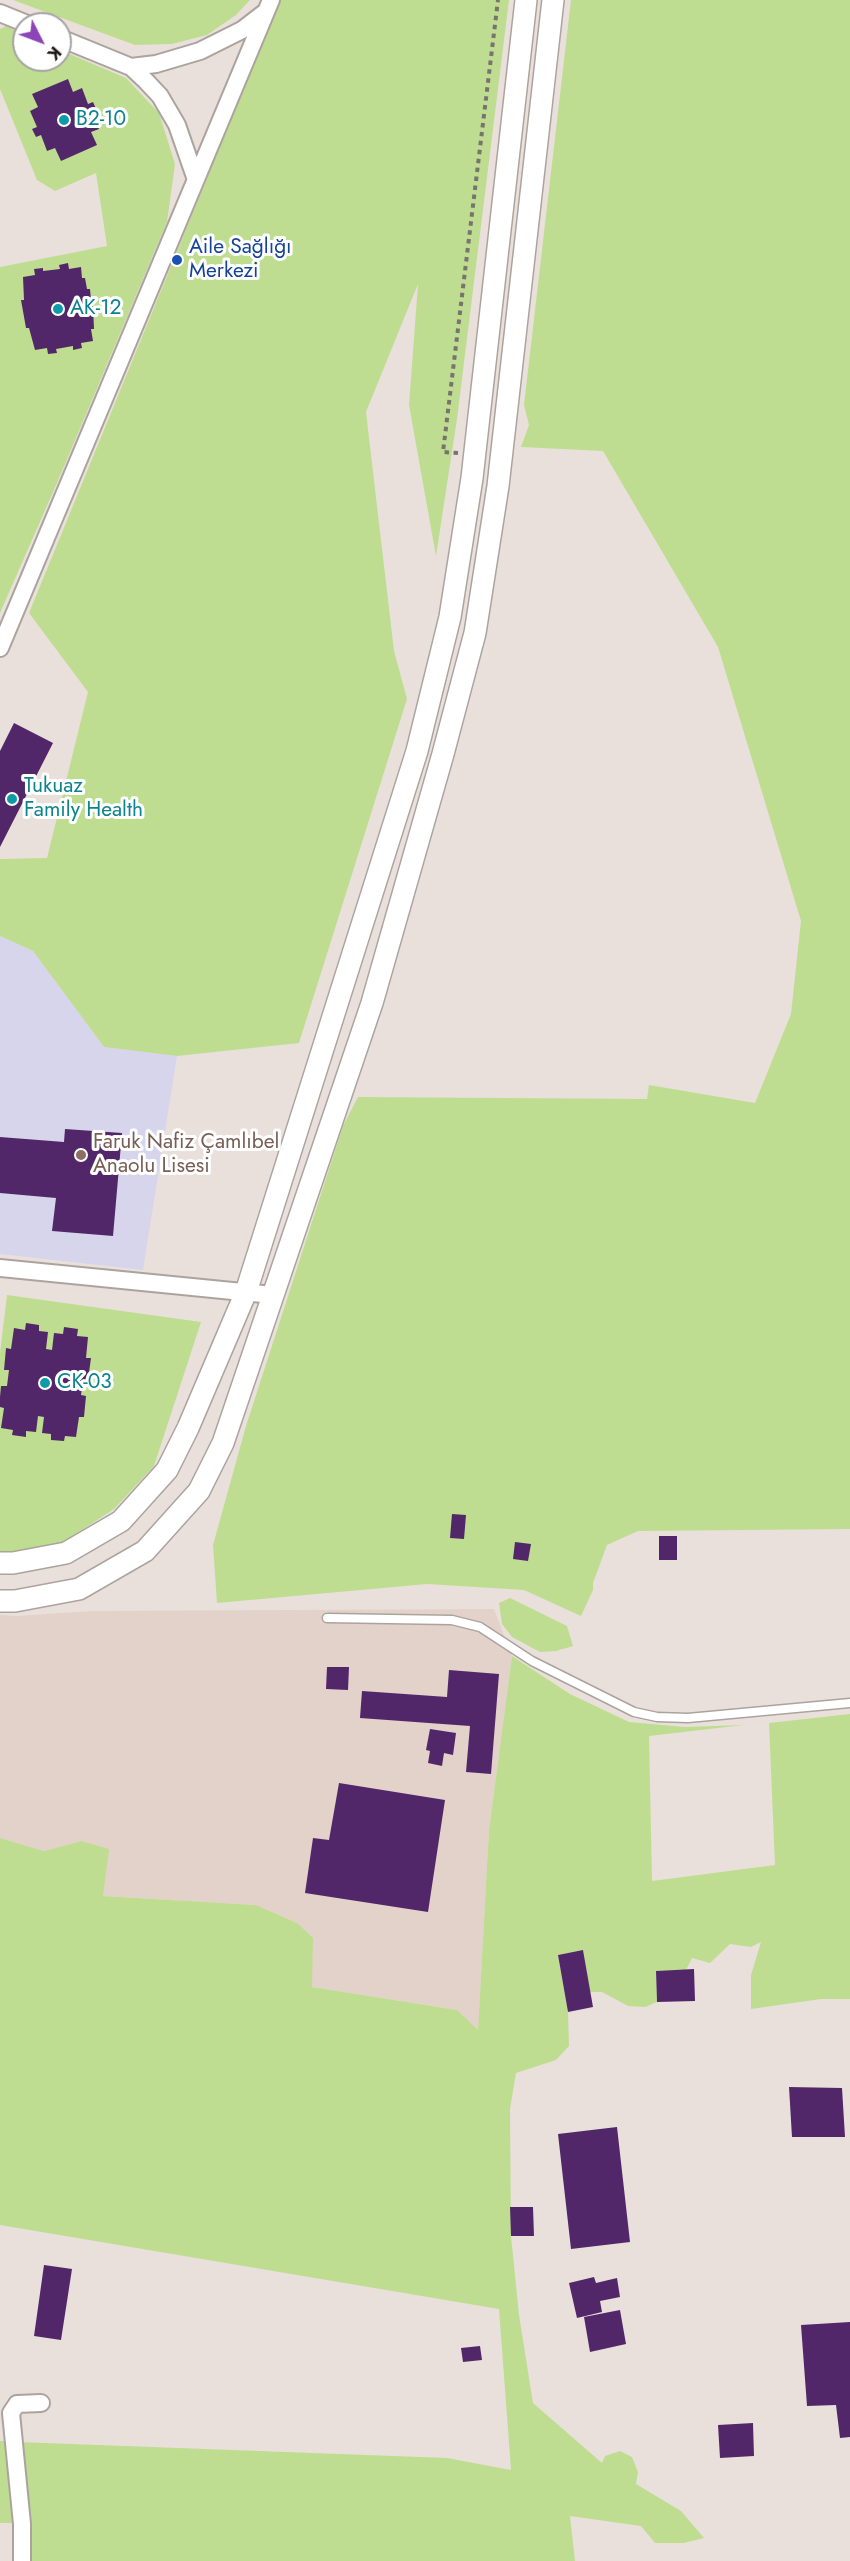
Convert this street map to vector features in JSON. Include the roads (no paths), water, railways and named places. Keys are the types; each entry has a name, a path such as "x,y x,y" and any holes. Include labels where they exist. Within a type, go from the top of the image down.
{"street":[{"path":"0,1563 13,1563 66,1553 121,1521 167,1470 188,1428 246,1292 417,752 450,617 472,478 526,0"},
{"path":"0,1601 15,1601 79,1589 145,1551 199,1491 223,1443 372,1003 475,633 498,486 553,0"},
{"path":"131,67 156,64 200,51 242,30 269,5"},
{"path":"0,648 195,177 269,5"},
{"path":"72,43 131,67 160,96 182,136 195,177"},
{"path":"0,1268 273,1295"},
{"path":"22,2561 22,2524 11,2413 17,2404 41,2403"}],"lane":[{"path":"327,1617 452,1620 480,1626 532,1661 634,1712 657,1717 688,1718 850,1703"}],"place":[{"name":"B2-10","path":"64,120"},
{"name":"Aile Sağlığı Merkezi","path":"177,260"},
{"name":"AK-12","path":"58,309"},
{"name":"Tukuaz Family Health","path":"12,799"},
{"name":"Faruk Nafiz Çamlıbel Anaolu Lisesi","path":"81,1155"},
{"name":"CK-03","path":"45,1383"}]}
